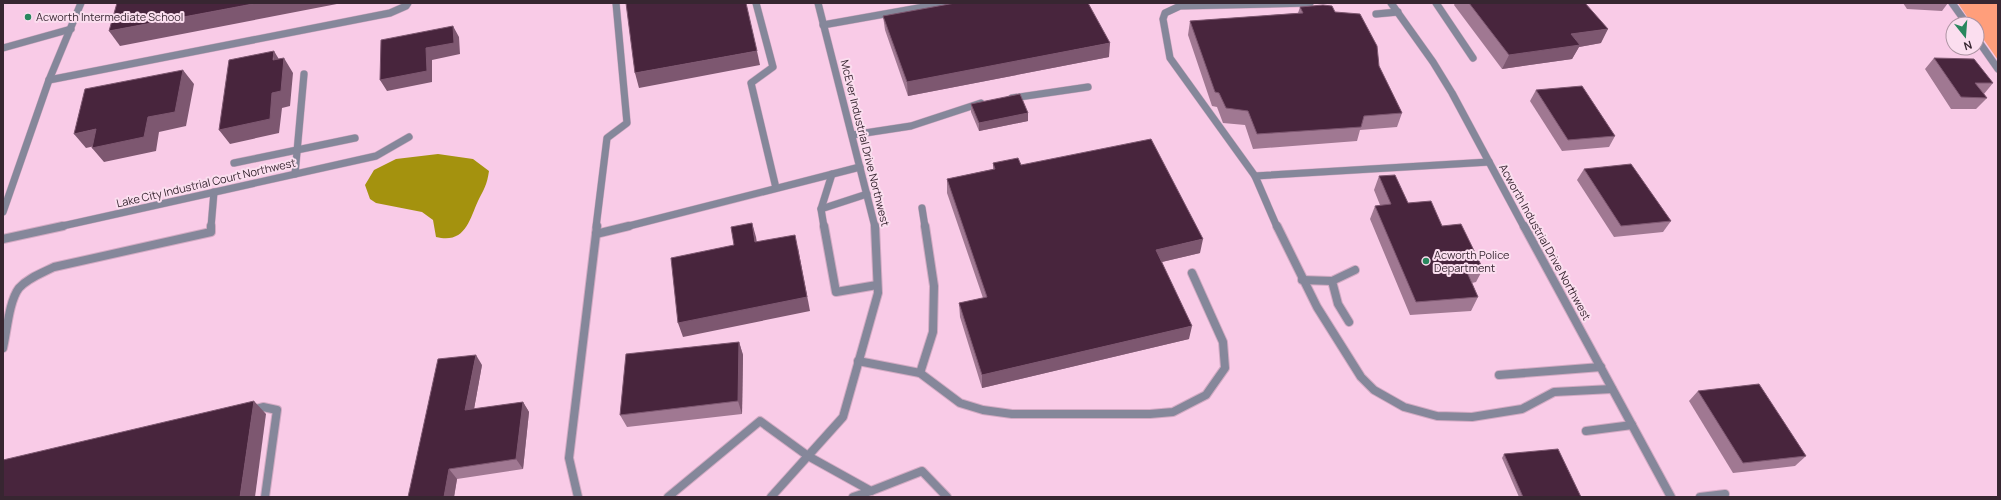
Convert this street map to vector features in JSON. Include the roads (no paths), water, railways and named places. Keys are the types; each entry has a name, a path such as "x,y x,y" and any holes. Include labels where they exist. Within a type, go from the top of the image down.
{"street":[{"path":"3,212 49,80 81,3"},
{"path":"49,80 390,13 406,6 408,3"},
{"path":"578,497 569,458 607,138 627,123 616,3"},
{"path":"756,3 773,67 751,83 776,188"},
{"name":"McEver Industrial Drive Northwest","path":"771,497 843,417 878,293 876,230 818,3"},
{"path":"823,25 946,3"},
{"path":"1310,3 1180,6 1165,13 1164,20 1170,58 1208,113 1255,176 1302,280 1316,307 1361,377 1379,394 1405,408 1435,416 1483,416 1526,408 1544,395 1554,392 1612,389"},
{"name":"Acworth Industrial Drive Northwest","path":"1391,3 1443,77 1671,497"},
{"path":"1436,3 1473,58"},
{"path":"1952,3 1961,16"},
{"path":"1376,14 1398,12"},
{"path":"3,48 71,29"},
{"path":"1985,50 1998,69"},
{"path":"295,174 304,74"},
{"path":"1004,100 1088,88"},
{"path":"852,135 911,126 988,102"},
{"name":"Lake City Industrial Court Northwest","path":"3,239 376,156 409,137"},
{"path":"234,164 355,138"},
{"path":"1255,176 1489,162"},
{"path":"596,234 860,166"},
{"path":"832,174 821,209 836,292 877,286"},
{"path":"3,348 16,293 24,284 36,276 54,268 211,232 214,192"},
{"path":"821,209 867,194"},
{"path":"920,373 933,332 934,293 922,208"},
{"path":"1302,280 1313,279 1332,281 1356,270"},
{"path":"858,361 920,373 960,403 983,410 1012,414 1150,414 1172,412 1206,395 1225,368 1224,342 1192,273"},
{"path":"1332,281 1338,304 1349,322"},
{"path":"1499,375 1601,367"},
{"path":"242,413 263,407 277,410 265,497"},
{"path":"668,497 760,421 808,456 871,491"},
{"path":"1586,431 1632,425"},
{"path":"853,497 922,471 947,497"},
{"path":"1700,497 1725,494"}],"place":[{"name":"Acworth Intermediate School","path":"28,17"},
{"name":"Acworth Police Department","path":"1426,261"}]}
